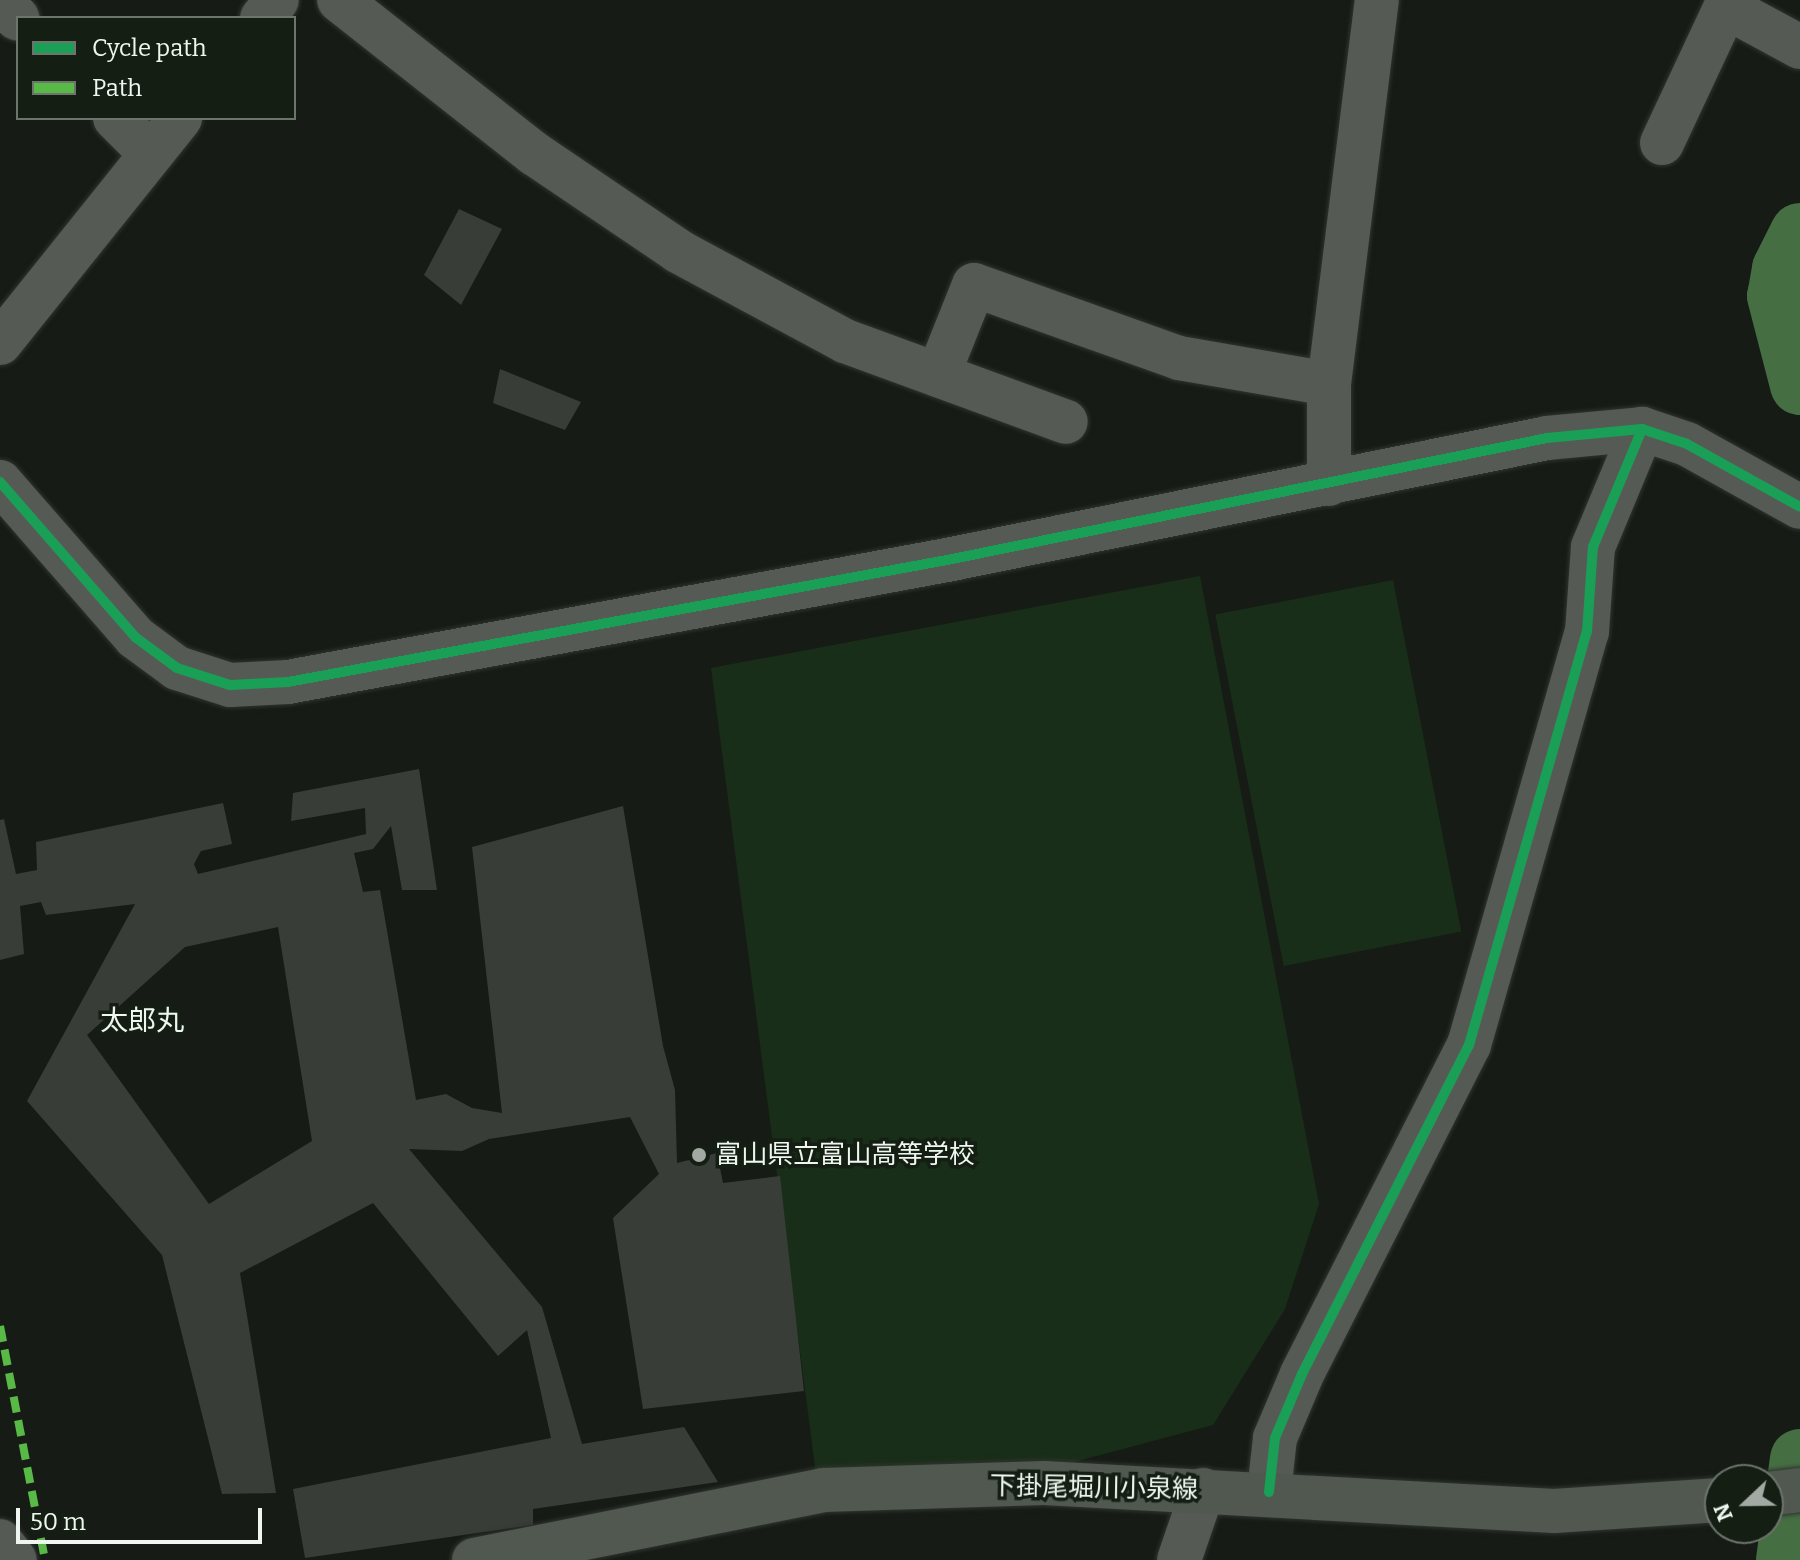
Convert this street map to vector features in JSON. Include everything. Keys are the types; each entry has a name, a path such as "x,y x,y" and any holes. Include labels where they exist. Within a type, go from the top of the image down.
{"main road":[{"name":"下掛尾堀川小泉線","path":"474,1560 823,1490 1044,1483 1269,1492 1554,1511 1704,1501"}],"street":[{"path":"264,16 277,0"},
{"path":"339,0 535,154 678,251 845,341 1066,422"},
{"path":"1329,484 1329,384 1377,0"},
{"path":"0,1 16,17"},
{"path":"1662,143 1728,3 1800,47"},
{"path":"117,120 151,154"},
{"path":"0,343 178,120"},
{"path":"938,375 974,285 1179,358 1329,384"},
{"path":"1269,1492 1275,1438 1302,1374 1469,1045 1587,632 1593,547 1642,429"},
{"path":"0,482 135,637 177,668 230,685 303,679 1329,484 1547,438 1642,429 1687,444 1800,507"},
{"path":"1179,1560 1203,1490"},
{"path":"0,1541 15,1560"}],"green space":[{"path":"1200,576 1319,1204 1285,1309 1213,1425 1070,1463 816,1474 711,668"},
{"path":"1393,580 1461,931 1284,966 1215,615"}],"building":[{"path":"459,209 502,229 461,305 424,275"},
{"path":"500,369 581,402 565,430 493,403"},
{"path":"419,769 437,890 402,890 391,826 373,849 354,853 363,892 380,890 416,1100 446,1094 472,1108 502,1113 472,847 623,806 663,1046 675,1090 677,1163 717,1153 723,1183 780,1176 804,1391 643,1409 613,1218 659,1174 630,1117 489,1139 462,1151 409,1149 542,1307 582,1444 684,1427 718,1482 533,1509 533,1525 305,1558 293,1489 551,1438 527,1330 498,1356 373,1203 240,1273 276,1493 222,1494 162,1255 27,1101 135,904 46,915 41,902 20,906 24,954 0,960 0,820 4,819 16,874 37,870 36,842 223,803 232,844 201,851 194,864 198,874 366,834 365,808 291,821 293,793","holes":["278,927 312,1141 209,1204 87,1035 185,947"]}],"waterway":[{"path":"1800,233 1782,269 1777,296 1800,385"},
{"path":"1786,1560 1800,1459"}],"marked path":[{"path":"0,1326 45,1560"}],"cycle path":[{"path":"0,482 135,637 177,668 230,685 288,682 952,559 1547,438 1642,429 1687,444 1800,507"},
{"path":"1269,1492 1275,1438 1302,1374 1469,1045 1587,632 1593,547 1642,429"}],"place":[{"name":"富山県立富山高等学校","path":"699,1155"}],"district":[{"name":"太郎丸","path":"142,1021"}]}
